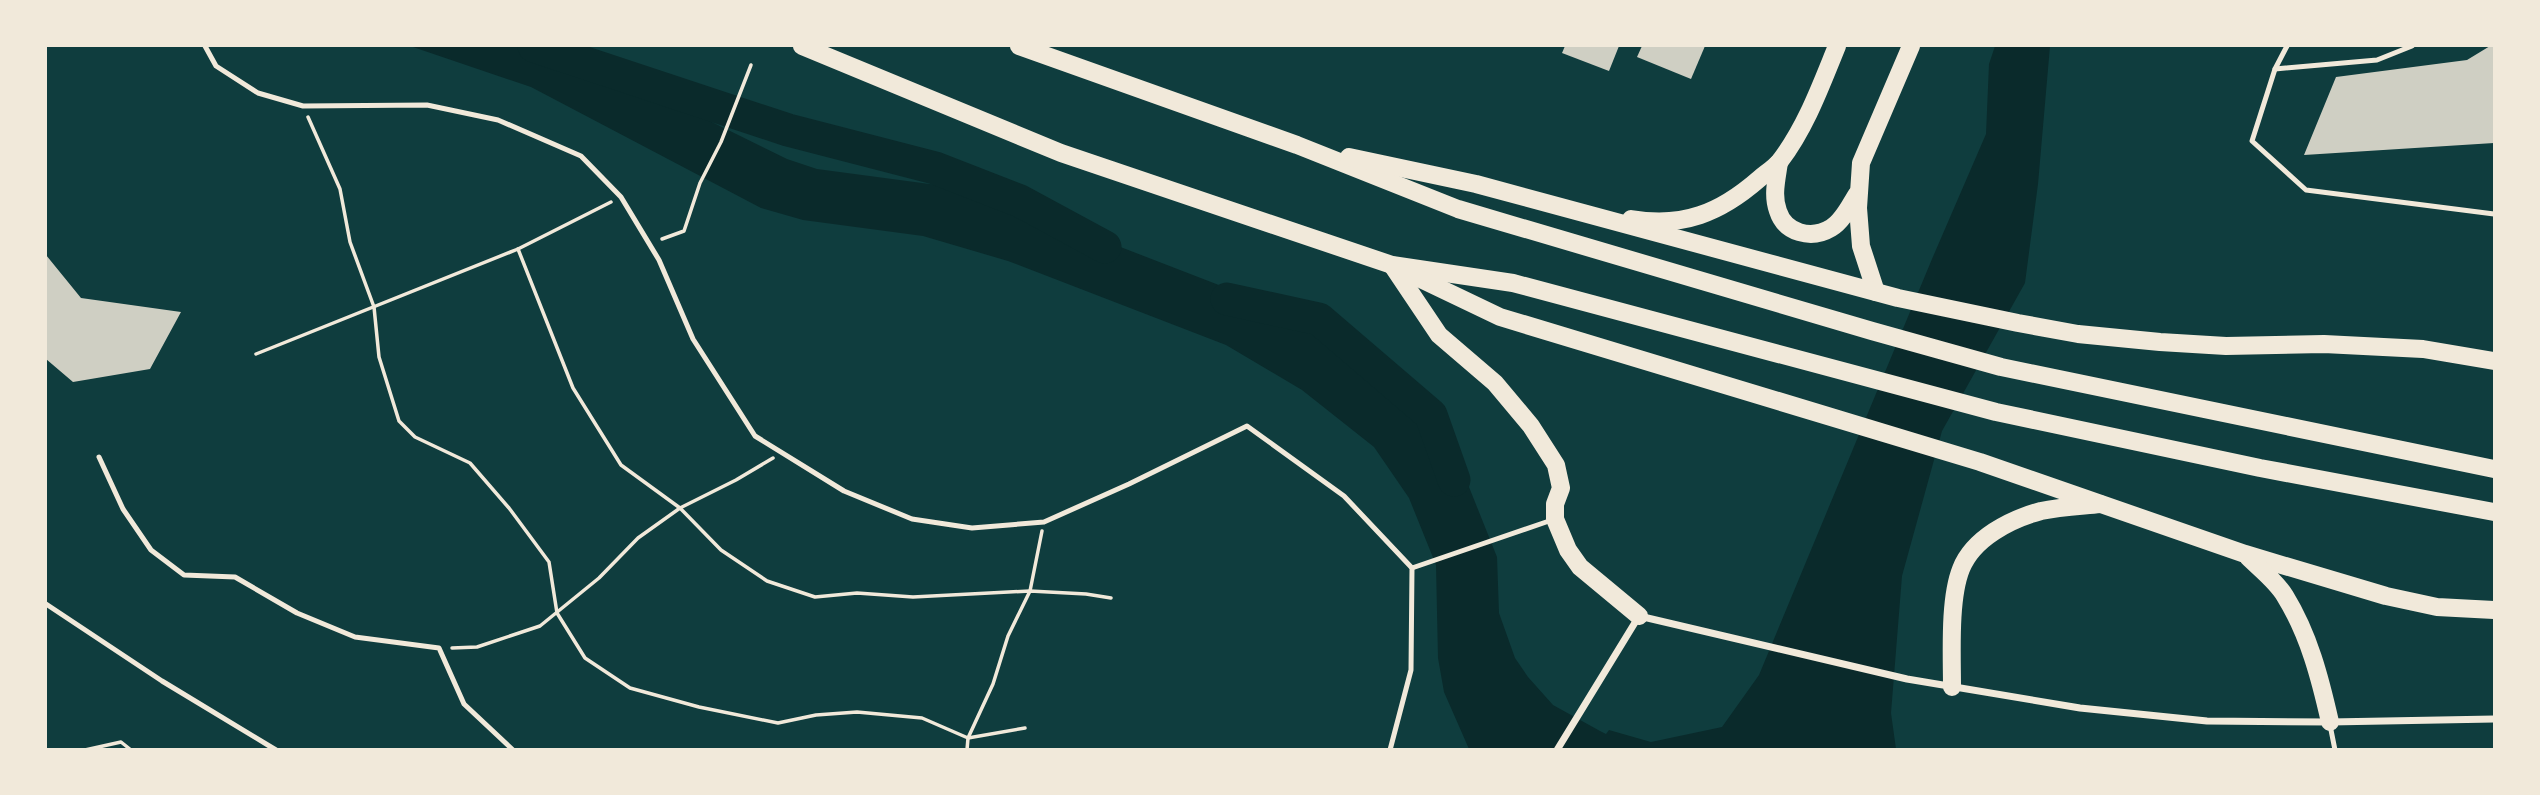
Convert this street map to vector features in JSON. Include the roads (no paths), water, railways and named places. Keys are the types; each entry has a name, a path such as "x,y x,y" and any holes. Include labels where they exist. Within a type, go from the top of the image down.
{"main road":[{"path":"802,46 1061,153 1392,265 1500,317 1839,418 2104,503 2245,554 2386,596 2437,607 2494,610"},
{"path":"1019,46 1297,145 1458,209 1872,331 2001,366 2494,469"},
{"path":"1552,206 1654,223 1688,220 1736,199 1779,162 1813,106 1838,46"},
{"path":"1876,292 1861,246 1858,208 1861,163 1911,46"},
{"path":"1297,145 1476,184 1898,298 2018,324 2078,334 2160,342 2226,346 2324,344 2410,348 2494,361"},
{"path":"1779,162 1775,188 1777,209 1783,222 1792,231 1816,233 1832,228 1846,214 1859,189"},
{"path":"1392,265 1513,283 1996,412 2259,468 2494,512"},
{"path":"1392,265 1439,335 1495,383 1531,426 1556,465 1561,488 1555,504 1555,519 1568,551 1580,567 1639,616"},
{"path":"1952,687 1955,602 1961,569 1975,546 2005,525 2042,511 2104,503"},
{"path":"2245,554 2284,594 2303,631 2318,667 2330,722"}],"street":[{"path":"1557,750 1639,616 1907,679 2080,708 2207,721 2494,719"}],"lane":[{"path":"205,46 216,66 258,93 303,106 427,105 498,120 581,156 621,197 659,260 693,339 755,436 844,491 912,519 972,528 1044,522 1247,426 1344,496 1412,568 1411,670 1390,750"},
{"path":"2287,46 2275,69 2252,141 2306,190 2494,214"},
{"path":"2275,69 2377,60 2413,46"},
{"path":"99,457 123,509 151,550 184,575 235,577 297,613 355,637 439,648 464,704 513,750"},
{"path":"1412,568 1555,519"},
{"path":"46,604 162,681 276,750"},
{"path":"2330,722 2334,750"}],"water":[{"path":"410,46 558,46 787,159 817,169 937,185 1030,212 1255,299 1339,349 1426,419 1465,477 1497,557 1499,613 1515,658 1553,705 1606,734 1609,730 1651,742 1722,727 1759,675 1986,134 1989,64 1995,46 2050,46 2038,184 2025,283 1942,431 1902,576 1891,713 1896,749 1469,749 1444,692 1438,658 1436,565 1409,498 1374,447 1302,390 1226,345 1008,261 923,236 803,220 761,208 531,87"}],"waterway":[{"path":"534,46 788,130 935,168 1020,201 1105,247"},
{"path":"1227,299 1319,319 1431,415 1454,480"}]}
